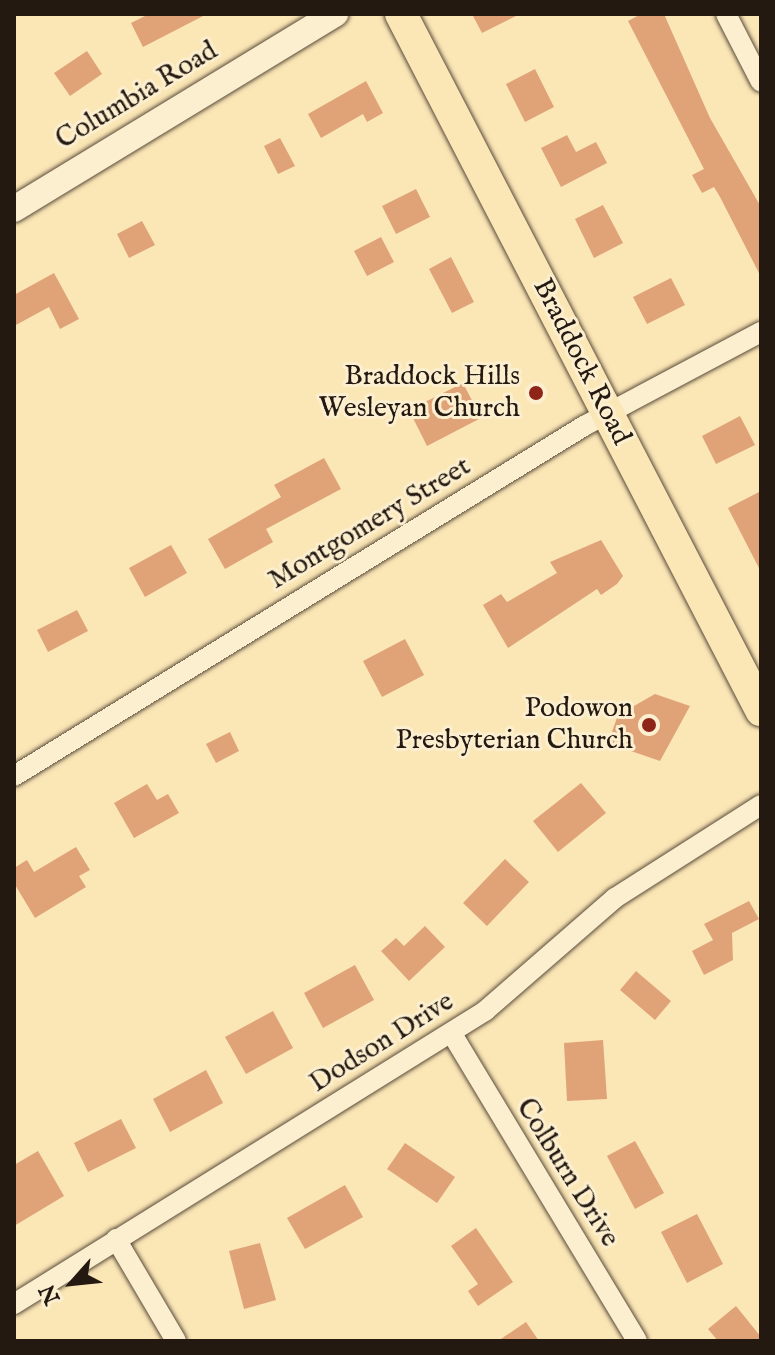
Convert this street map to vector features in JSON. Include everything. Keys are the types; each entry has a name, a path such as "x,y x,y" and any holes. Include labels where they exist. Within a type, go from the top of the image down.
{"main road":[{"name":"Braddock Road","path":"401,14 761,710"}],"street":[{"name":"Columbia Road","path":"14,209 335,14"},
{"path":"726,14 761,82"},
{"name":"Montgomery Street","path":"14,776 607,413 761,332"},
{"name":"Dodson Drive","path":"14,1304 452,1034 627,888 761,805"},
{"name":"Colburn Drive","path":"452,1034 637,1341"},
{"path":"116,1239 176,1341"}],"building":[{"path":"149,14 207,14 143,47 131,23"},
{"path":"472,14 520,14 482,33"},
{"path":"641,14 664,14 710,118 761,207 761,277 714,187 702,193 692,175 704,169 628,21"},
{"path":"87,51 102,74 70,96 54,73"},
{"path":"535,69 554,107 525,122 506,84"},
{"path":"366,81 383,113 367,122 363,114 321,138 308,114"},
{"path":"567,135 576,152 596,142 607,163 561,187 541,148"},
{"path":"280,138 295,166 278,174 264,146"},
{"path":"416,189 430,217 396,234 382,206"},
{"path":"603,205 623,243 594,258 575,219"},
{"path":"142,221 155,245 129,258 117,234"},
{"path":"381,237 394,262 367,276 354,251"},
{"path":"451,257 474,302 452,313 429,269"},
{"path":"54,273 79,319 60,329 49,307 14,326 14,295"},
{"path":"671,278 685,305 647,324 633,297"},
{"path":"463,383 481,418 427,446 409,410"},
{"path":"740,416 755,445 716,464 702,436"},
{"path":"324,458 341,489 266,529 273,542 225,569 208,539 281,497 274,485"},
{"path":"761,491 761,572 728,508"},
{"path":"601,540 623,576 617,584 601,595 597,589 508,648 483,605 501,594 507,602 557,573 550,562"},
{"path":"171,545 187,573 145,597 129,568"},
{"path":"77,610 88,631 48,652 37,630"},
{"path":"405,639 424,675 382,697 363,661"},
{"name":"Podowon Presbyterian Church","path":"655,694 690,706 660,761 608,743 618,715"},
{"path":"230,732 239,751 216,763 206,744"},
{"path":"581,783 606,813 558,852 533,821"},
{"path":"147,784 157,800 168,794 179,813 134,838 114,803"},
{"path":"76,847 90,870 79,876 86,887 35,918 14,883 14,868 27,860 34,872"},
{"path":"505,859 529,882 487,926 463,903"},
{"path":"749,901 759,919 732,933 733,960 704,975 692,951 713,940 704,924"},
{"path":"425,926 445,947 409,981 381,951 396,938 404,946"},
{"path":"355,965 374,1000 323,1028 304,993"},
{"path":"636,971 671,1001 655,1020 620,990"},
{"path":"273,1011 293,1048 246,1074 225,1037"},
{"path":"603,1040 607,1099 567,1101 564,1043"},
{"path":"206,1070 223,1103 170,1132 153,1099"},
{"path":"121,1119 136,1148 88,1172 74,1143"},
{"path":"635,1141 664,1193 635,1209 607,1156"},
{"path":"405,1143 455,1177 437,1203 387,1169"},
{"path":"38,1151 64,1196 14,1226 14,1165"},
{"path":"345,1185 363,1217 305,1249 287,1218"},
{"path":"697,1214 723,1264 687,1283 661,1232"},
{"path":"476,1228 513,1282 478,1306 468,1291 478,1284 451,1246"},
{"path":"260,1243 276,1300 244,1309 229,1251"},
{"path":"736,1306 761,1341 718,1341 708,1329"},
{"path":"526,1322 539,1341 498,1341"}],"place":[{"name":"Braddock Hills Wesleyan Church","path":"536,393"},
{"name":"Podowon Presbyterian Church","path":"649,725"}]}
